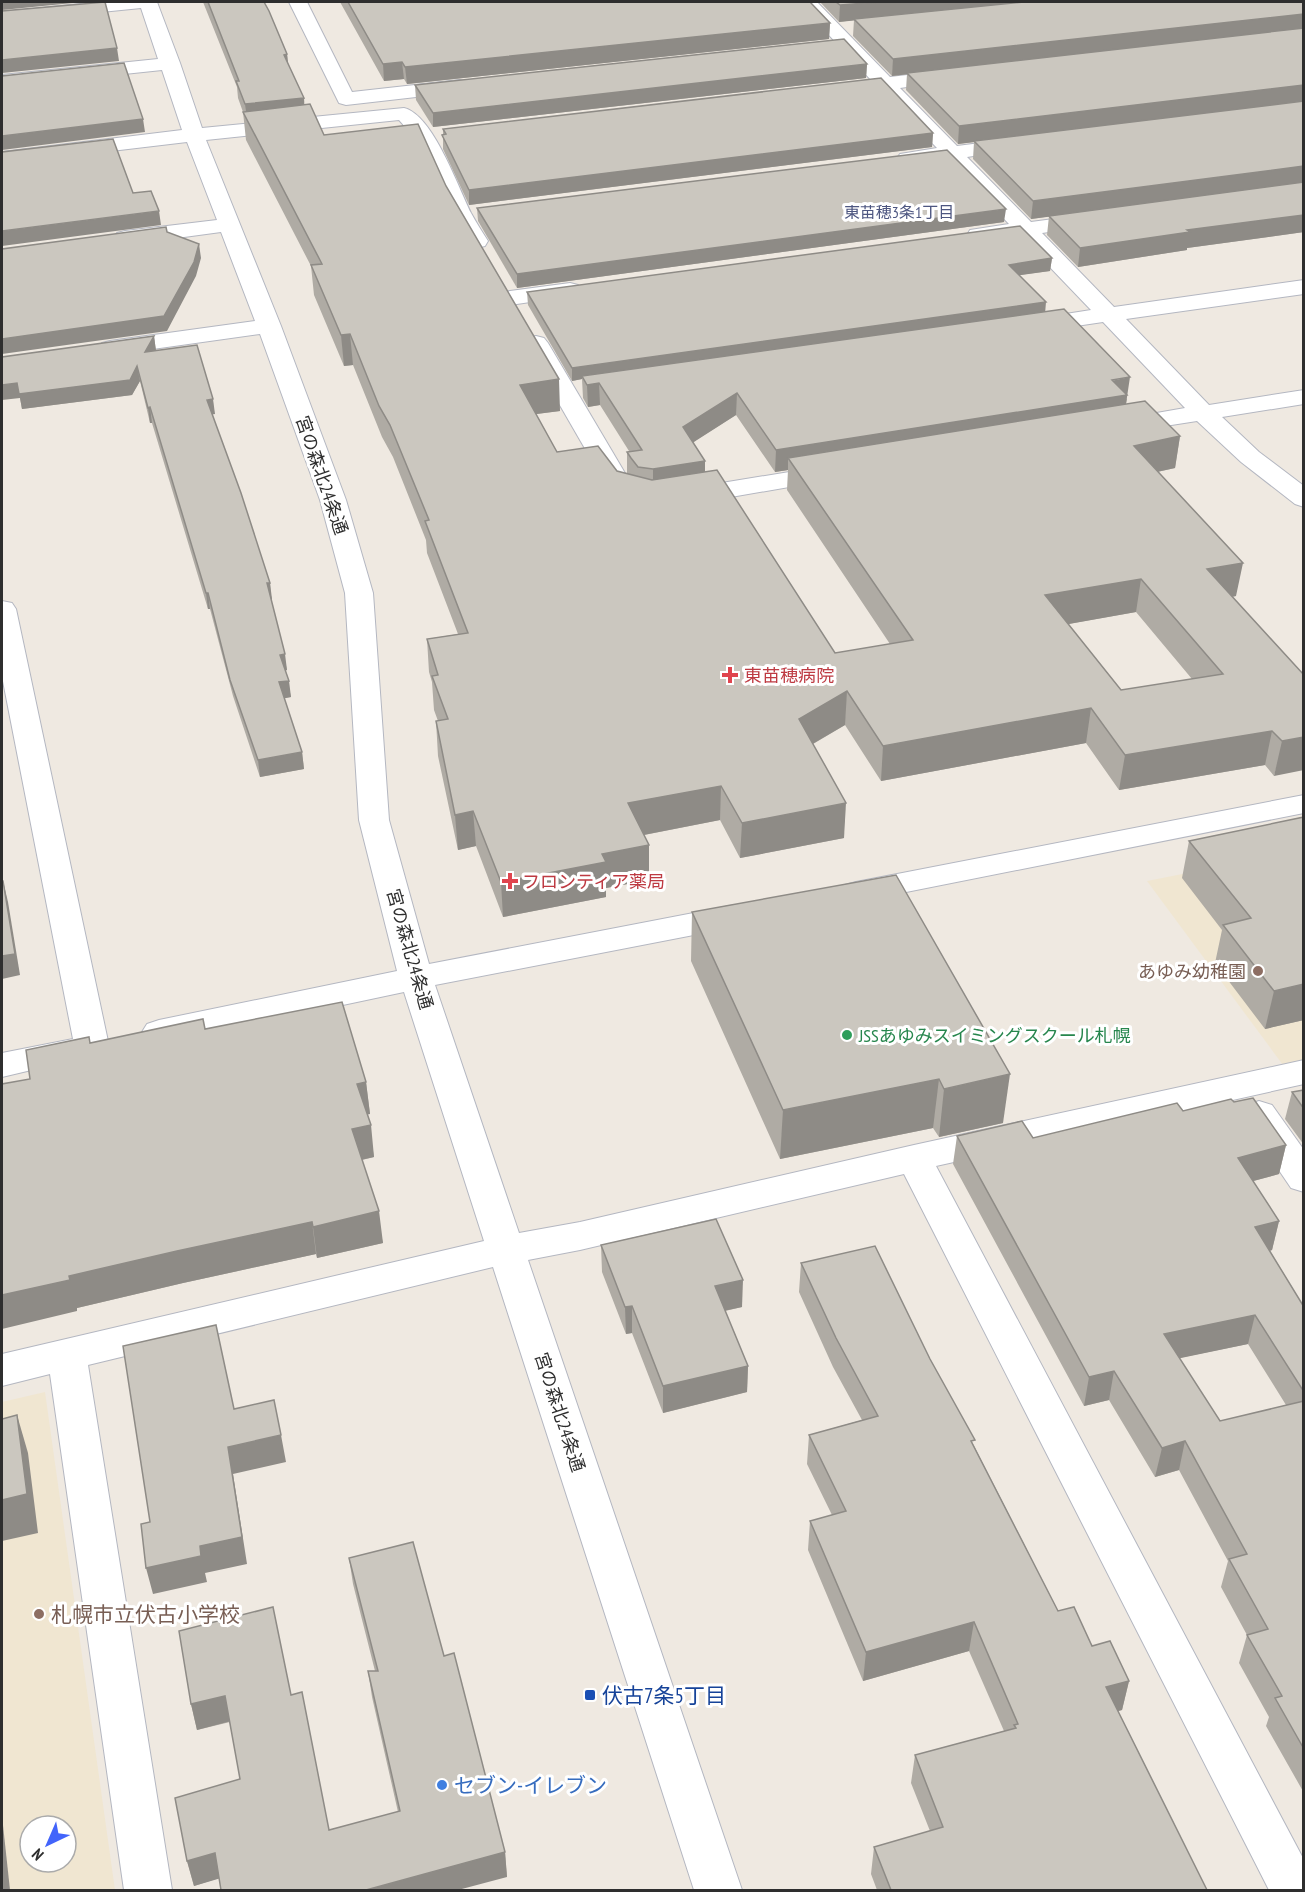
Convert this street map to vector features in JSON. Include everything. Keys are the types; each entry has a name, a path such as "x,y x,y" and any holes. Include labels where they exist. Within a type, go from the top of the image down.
{"street":[{"path":"2,17 148,2"},
{"name":"宮の森北24条通","path":"148,2 194,135 269,326 333,500 359,593 374,820 416,978 718,1890"},
{"path":"298,2 346,99 474,85"},
{"path":"807,2 1203,412 1250,457 1304,499"},
{"path":"2,81 171,63"},
{"path":"827,90 967,74"},
{"path":"2,158 194,135 404,114 437,136 473,212 499,279 576,389 618,485 628,497 636,499"},
{"path":"882,161 1034,142"},
{"path":"955,238 1107,218"},
{"path":"104,241 228,225"},
{"path":"499,279 592,287"},
{"path":"1002,329 1304,287"},
{"path":"83,351 269,326"},
{"path":"1098,430 1304,397"},
{"path":"664,500 852,470"},
{"path":"2,609 92,1046"},
{"path":"827,898 1304,804"},
{"path":"2,1065 416,978 769,909"},
{"path":"2,1370 506,1250 580,1236 914,1158 1304,1072"},
{"path":"1240,1086 1304,1179"},
{"path":"914,1158 1294,1890"},
{"path":"67,1355 148,1890"}],"shaded area":[{"name":"あゆみ幼稚園","path":"1303,850 1303,1060 1283,1065 1147,881"},
{"name":"札幌市立伏古小学校","path":"45,1392 115,1890 2,1890 2,1402"}],"building":[{"path":"105,2 117,48 2,60 2,11"},
{"path":"208,2 264,2 287,54 284,55 304,98 245,104 236,81 239,81"},
{"path":"348,2 810,2 830,23 405,67 402,62 383,64"},
{"path":"836,2 879,2 840,5"},
{"path":"1024,2 1304,2 1304,14 893,59 854,19"},
{"path":"1304,28 1304,85 959,126 907,73"},
{"path":"844,39 867,64 433,113 415,85"},
{"path":"124,63 143,119 2,136 2,76"},
{"path":"881,78 933,133 469,190 442,135 446,134 443,129"},
{"path":"1304,101 1304,166 1033,201 974,141"},
{"path":"310,104 324,135 418,124 446,186 559,379 520,385 557,452 598,446 617,471 652,480 717,470 835,653 913,640 788,458 1145,401 1180,436 1134,446 1243,563 1207,569 1304,675 1304,737 1282,741 1272,731 1125,755 1091,708 883,746 847,691 799,719 846,803 742,823 721,786 628,803 649,845 602,854 606,862 501,882 473,811 455,815 436,721 448,719 432,676 438,675 427,639 468,633 425,521 429,520 390,425 379,406 350,334 341,335 311,265 322,264 243,112","holes":["1141,579 1223,674 1121,690 1045,595"]},
{"path":"113,139 133,193 151,191 159,211 2,231 2,152"},
{"path":"947,150 1006,209 517,274 477,208"},
{"path":"1304,182 1304,215 1187,230 1190,232 1080,248 1049,216"},
{"path":"1020,226 1052,258 1009,265 1046,302 572,368 527,292"},
{"path":"166,227 167,232 199,244 194,262 164,316 2,339 2,249"},
{"path":"1064,309 1130,377 1112,380 1127,395 776,450 737,393 683,427 705,461 653,469 638,467 631,458 627,452 642,450 599,383 587,385 582,376"},
{"path":"154,336 145,352 197,345 213,399 207,400 241,493 270,583 267,583 285,654 280,655 289,681 279,682 302,752 258,760 230,680 208,593 206,593 150,407 148,408 137,366 130,380 19,394 17,383 2,385 2,357"},
{"path":"1304,817 1304,984 1274,991 1223,925 1251,918 1189,841"},
{"path":"896,875 1010,1074 944,1089 939,1079 783,1110 692,912"},
{"path":"2,881 15,954 2,956"},
{"path":"342,1002 366,1082 357,1084 371,1125 352,1129 379,1211 313,1227 312,1222 177,1251 69,1276 70,1280 2,1295 2,1084 30,1079 26,1050 89,1037 90,1043 203,1019 205,1029"},
{"path":"1304,1090 1304,1109 1292,1092"},
{"path":"1253,1098 1286,1145 1238,1158 1279,1221 1255,1227 1304,1307 1304,1392 1255,1315 1164,1334 1220,1421 1304,1401 1304,1749 1275,1698 1282,1696 1247,1635 1268,1629 1229,1559 1247,1554 1185,1441 1162,1448 1114,1371 1089,1377 957,1136 1022,1121 1033,1138 1177,1103 1183,1111 1231,1099 1234,1102"},
{"path":"716,1219 743,1280 715,1286 748,1366 663,1386 632,1306 625,1307 601,1245"},
{"path":"875,1246 930,1359 975,1440 971,1441 1058,1611 1074,1607 1092,1646 1110,1641 1129,1681 1106,1687 1207,1890 891,1890 874,1847 943,1827 915,1755 1016,1728 1014,1725 1018,1724 974,1622 866,1652 810,1521 846,1511 809,1435 878,1416 836,1338 801,1263"},
{"path":"216,1325 234,1409 274,1400 281,1435 228,1447 242,1537 200,1546 201,1556 146,1568 141,1524 150,1522 123,1346"},
{"path":"17,1415 27,1494 2,1500 2,1419"},
{"path":"413,1542 444,1656 454,1653 505,1852 366,1890 221,1890 215,1853 187,1861 175,1798 240,1779 225,1696 191,1704 179,1631 273,1607 291,1695 302,1692 329,1830 400,1811 368,1671 378,1671 349,1558"}],"place":[{"name":"東苗穂病院","path":"730,675"},
{"name":"フロンティア薬局","path":"510,881"},
{"name":"あゆみ幼稚園","path":"1258,971"},
{"name":"JSSあゆみスイミングスクール札幌","path":"847,1035"},
{"name":"札幌市立伏古小学校","path":"39,1614"},
{"name":"伏古7条5丁目","path":"590,1695"},
{"name":"セブン-イレブン","path":"442,1785"}],"district":[{"name":"東苗穂3条1丁目","path":"899,212"}]}
